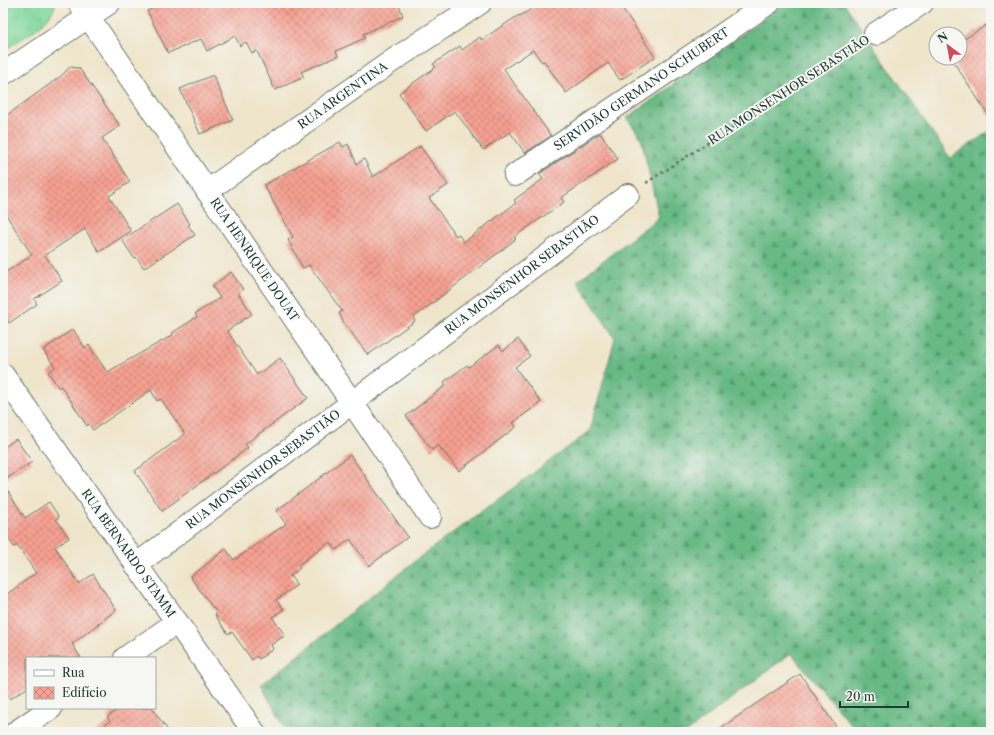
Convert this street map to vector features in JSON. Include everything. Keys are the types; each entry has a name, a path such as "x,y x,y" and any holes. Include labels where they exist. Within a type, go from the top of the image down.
{"street":[{"path":"3,74 84,10 109,3"},
{"name":"RUA ARGENTINA","path":"207,191 392,61 480,3"},
{"name":"SERVIDÃO GERMANO SCHUBERT","path":"514,175 769,3"},
{"name":"RUA MONSENHOR SEBASTIÃO","path":"875,34 922,3"},
{"name":"RUA HENRIQUE DOUAT","path":"84,10 430,516"},
{"name":"RUA MONSENHOR SEBASTIÃO","path":"136,565 628,195"},
{"name":"RUA BERNARDO STAMM","path":"3,375 10,400 136,565 254,732"},
{"path":"126,657 177,622"},
{"path":"16,732 50,709"}],"path":[{"name":"RUA MONSENHOR SEBASTIÃO","path":"628,195 875,34"}],"green space":[{"path":"3,3 56,3 53,11 42,24 3,51"},
{"path":"785,3 844,3 950,158 991,130 991,732 939,732 934,724 919,732 857,732 791,653 687,732 287,732 261,685 420,557 590,431 615,338 577,281 659,217 641,138 627,118"}],"building":[{"path":"165,3 398,3 403,16 363,34 365,38 336,51 338,56 301,72 304,77 275,90 257,51 252,53 246,42 240,46 235,36 207,51 201,39 168,53 147,11"},
{"path":"541,3 619,3 655,57 620,80 608,63 566,93 544,61 542,62 533,50 504,69 551,136 525,153 510,132 483,150 455,111 426,131 399,93 436,67 433,64 460,46 462,50 480,37 481,40 519,15 520,16"},
{"path":"991,22 991,119 956,66 968,66 968,37"},
{"path":"70,67 79,68 120,126 102,138 130,182 109,196 131,231 99,252 85,229 45,255 62,281 34,299 37,304 9,323 3,314 3,274 32,255 3,210 3,118 61,76"},
{"path":"213,75 233,120 200,134 180,89"},
{"path":"600,133 618,159 561,198 564,202 514,237 516,239 413,318 415,321 368,355 344,323 339,313 342,311 309,265 303,268 288,240 293,237 264,185 340,142 343,147 348,144 357,164 364,159 373,177 420,146 448,185 429,198 456,236 458,234 464,242 516,203 514,200 543,179 539,174"},
{"path":"177,204 195,235 144,268 136,257 134,258 122,240"},
{"path":"231,272 243,289 238,293 252,314 227,331 257,375 280,358 308,398 245,444 248,448 162,511 135,471 185,434 161,399 157,401 151,390 93,430 89,424 87,426 61,386 59,388 48,372 55,367 43,350 73,329 85,348 89,345 107,372 173,335 172,333 197,317 195,314 220,298 212,286"},
{"path":"518,339 530,356 515,367 541,402 513,423 516,427 459,471 438,445 432,450 406,416 446,385 444,382 467,365 469,367 499,345 503,351"},
{"path":"16,439 32,462 3,481 3,448"},
{"path":"350,455 408,537 369,566 350,539 336,550 330,542 298,565 300,568 290,576 297,585 276,600 284,609 272,617 285,635 271,645 273,649 259,659 257,656 252,660 232,632 228,634 215,615 217,613 190,577 226,549 234,560 286,524 276,511"},
{"path":"3,484 25,518 49,502 59,517 56,519 69,538 55,547 79,584 93,574 116,610 72,644 80,657 26,657 26,689 10,699 3,690 3,597 36,573 17,545 14,547 3,531"},
{"path":"800,674 840,732 715,732 757,703"},
{"path":"119,709 153,709 169,732 95,732 110,721 107,717"}]}
